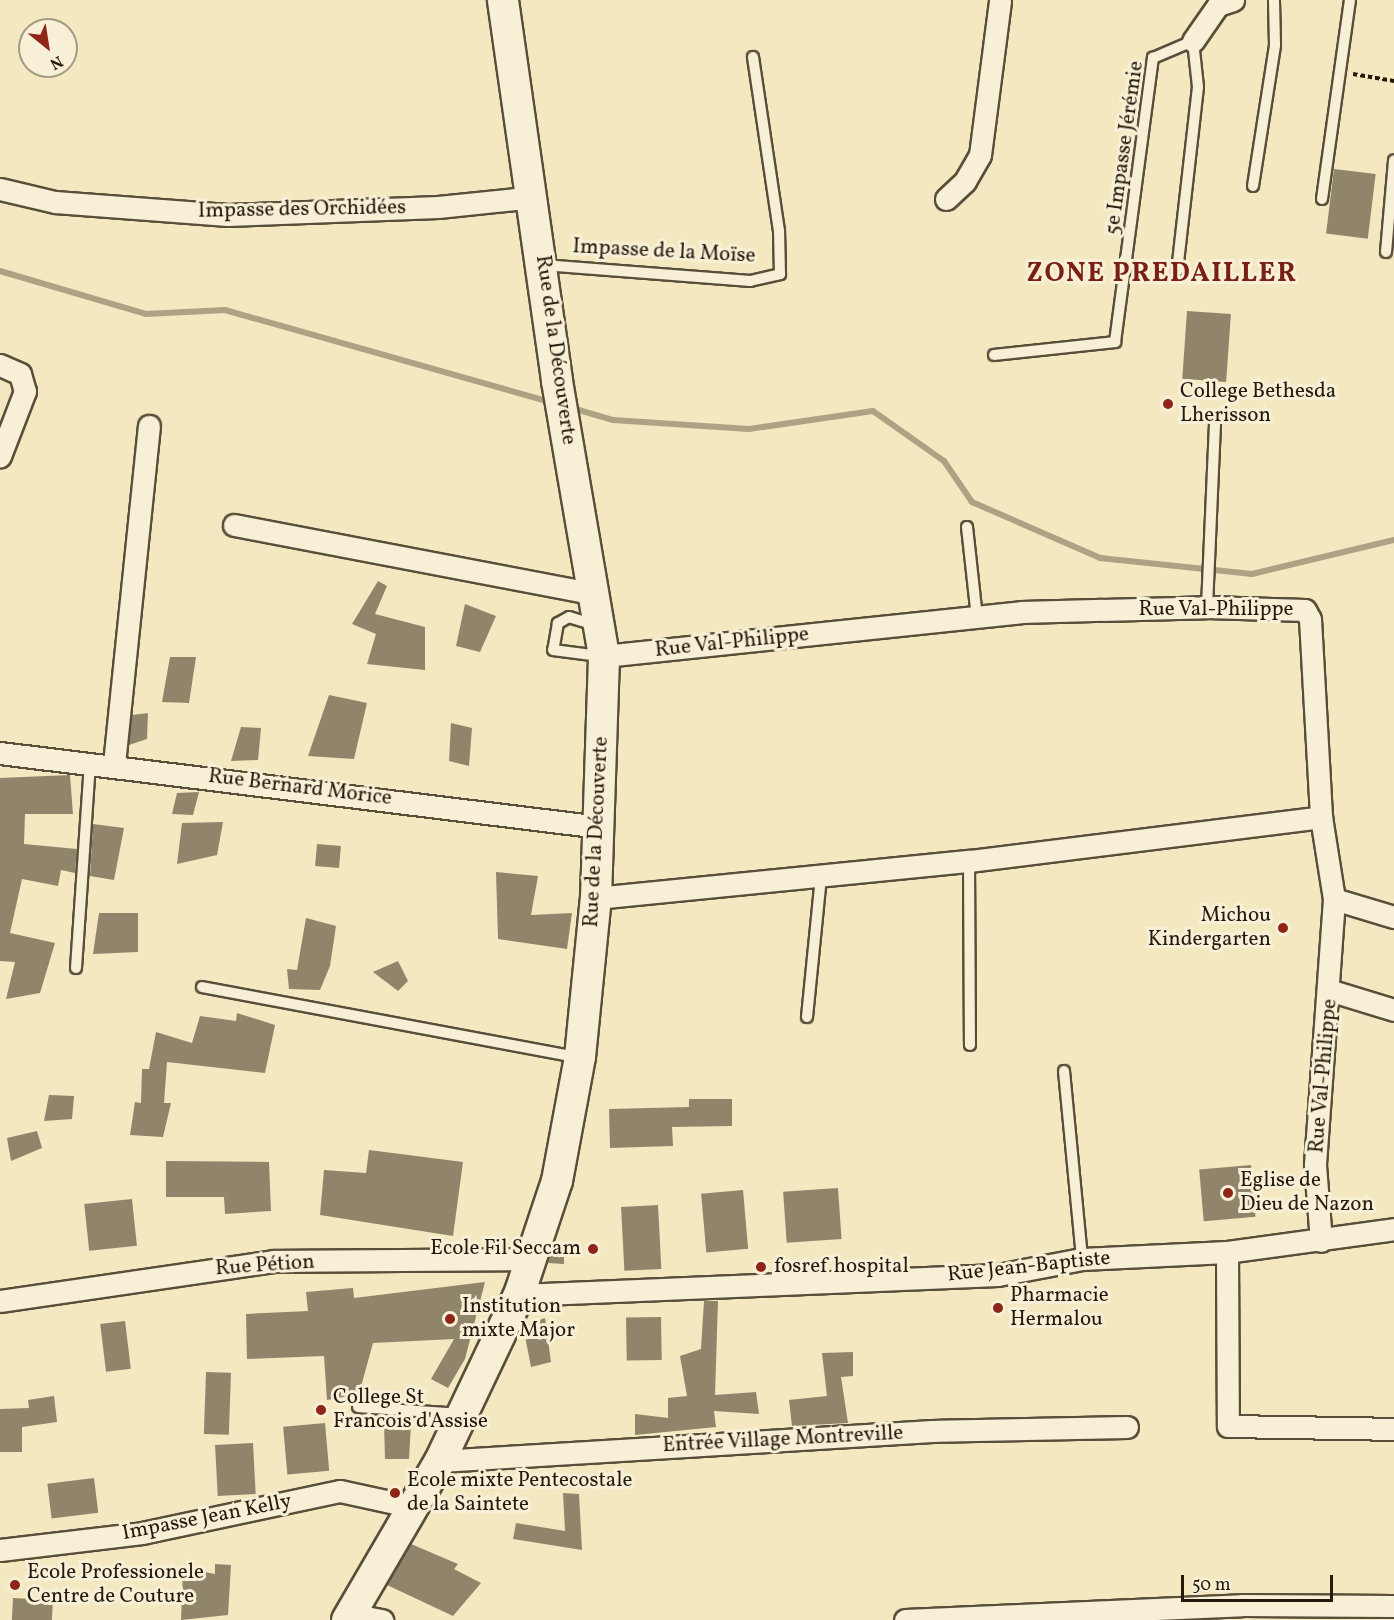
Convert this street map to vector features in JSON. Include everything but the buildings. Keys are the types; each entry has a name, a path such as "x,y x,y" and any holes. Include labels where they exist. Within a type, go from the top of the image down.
{"street":[{"name":"Rue de la Découverte","path":"348,1617 440,1461 519,1295 532,1259 556,1181 580,1057 596,898 604,656 591,593 556,380 534,197 503,0"},
{"path":"946,199 966,182 980,155 1000,0"},
{"path":"1193,41 1218,5 1233,0"},
{"name":"Impasse des Orchidées","path":"0,189 55,202 228,214 438,207 534,197"},
{"path":"0,365 20,374 25,391 1,450"},
{"path":"114,764 149,426"},
{"path":"234,525 591,593"},
{"name":"Rue Val-Philippe","path":"604,656 1207,596 1305,610 1310,619 1321,817 1334,899 1332,991 1315,1165 1321,1240"},
{"name":"Rue Bernard Morice","path":"0,753 114,764 600,827"},
{"path":"596,898 969,861 1321,817"},
{"path":"1334,899 1394,917"},
{"path":"1332,991 1394,1010"},
{"name":"Rue Jean-Baptiste","path":"519,1295 999,1275 1082,1259 1227,1252 1394,1229"},
{"path":"1227,1252 1228,1426 1394,1429"},
{"name":"Rue Pétion","path":"0,1300 273,1261 532,1259"},
{"name":"Entrée Village Montreville","path":"440,1461 932,1431 1127,1427"},
{"name":"Impasse Jean Kelly","path":"0,1550 141,1533 340,1491 413,1507"},
{"path":"905,1620 1242,1605 1394,1606"},
{"path":"348,1617 382,1620"}],"lane":[{"path":"1253,186 1275,45 1274,0"},
{"path":"1322,199 1350,0"},
{"path":"1177,271 1198,87 1193,41"},
{"name":"5e Impasse Jérémie","path":"994,355 1115,342 1154,58 1193,41"},
{"name":"Impasse de la Moïse","path":"543,265 750,281 780,274 779,231 753,57"},
{"path":"1386,252 1394,160"},
{"path":"1207,596 1207,553 1215,421"},
{"path":"967,527 977,618"},
{"path":"598,626 569,617 553,633 553,650 604,656"},
{"path":"76,968 90,763"},
{"path":"969,861 970,1045"},
{"path":"807,1017 821,876"},
{"path":"202,987 580,1057"},
{"path":"1064,1071 1082,1259"},
{"path":"358,1407 461,1414"}],"path":[{"path":"1339,72 1394,81"}],"waterway":[{"path":"0,271 146,314 225,310 553,403"},
{"path":"572,408 613,420 749,429 873,411 944,461 972,502 1100,558 1252,574 1394,540"}],"place":[{"name":"College Bethesda Lherisson","path":"1168,404"},
{"name":"Michou Kindergarten","path":"1283,928"},
{"name":"Eglise de Dieu de Nazon","path":"1228,1193"},
{"name":"Ecole Fil Seccam","path":"593,1249"},
{"name":"fosref hospital","path":"761,1267"},
{"name":"Pharmacie Hermalou","path":"998,1308"},
{"name":"Institution mixte Major","path":"450,1319"},
{"name":"College St Francois d'Assise","path":"321,1410"},
{"name":"Ecole mixte Pentecostale de la Saintete","path":"395,1493"},
{"name":"Ecole Professionele Centre de Couture","path":"15,1585"}],"district":[{"name":"ZONE PREDAILLER","path":"1162,275"}]}
